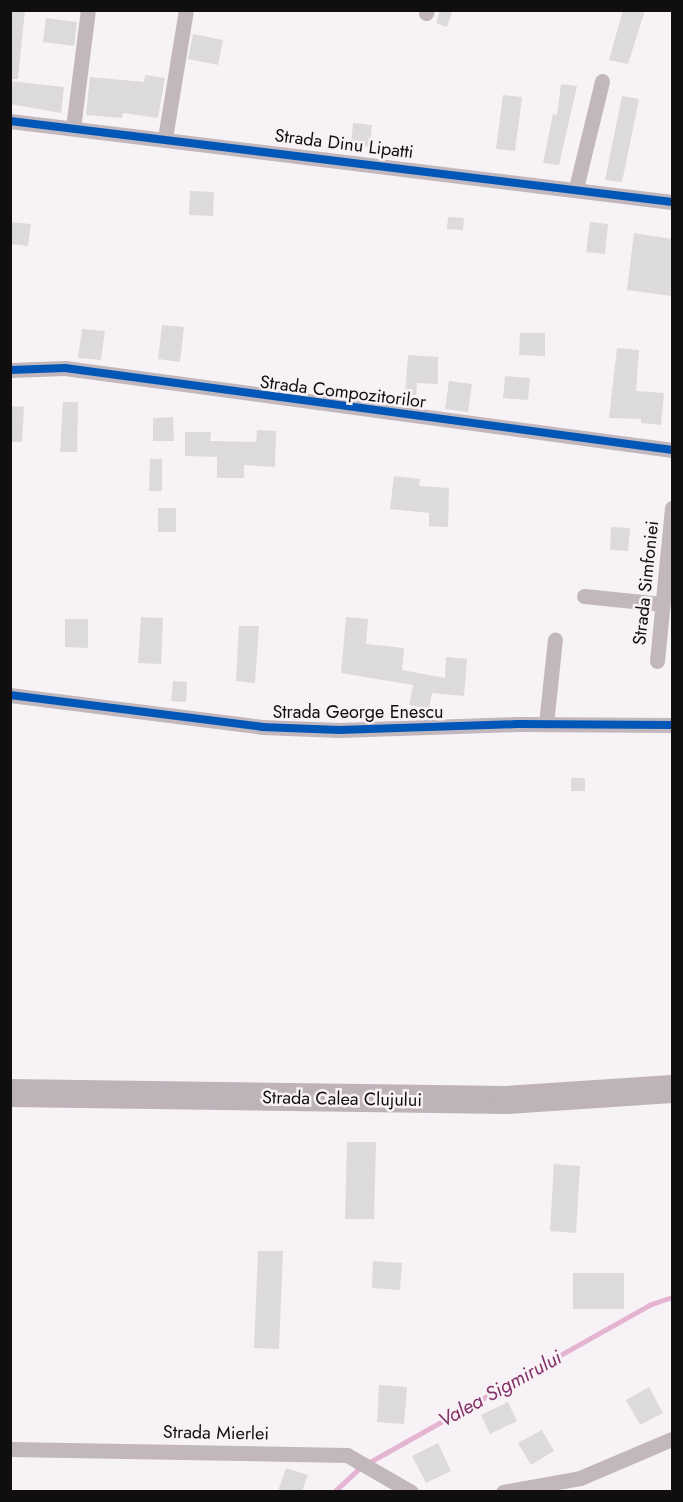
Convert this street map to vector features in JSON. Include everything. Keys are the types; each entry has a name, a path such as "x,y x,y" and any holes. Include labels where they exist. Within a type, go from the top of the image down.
{"highway":[{"name":"Strada Calea Clujului","path":"10,1093 506,1100 672,1089"}],"street":[{"path":"73,128 88,10"},
{"path":"165,138 186,10"},
{"path":"576,188 602,81"},
{"name":"Strada Dinu Lipatti","path":"10,122 165,138 576,188 672,202"},
{"name":"Strada Compozitorilor","path":"10,370 65,368 672,450"},
{"name":"Strada Simfoniei","path":"657,661 672,508"},
{"path":"584,596 663,604"},
{"path":"546,724 555,639"},
{"name":"Strada George Enescu","path":"10,695 262,727 339,730 546,724 672,725"},
{"path":"502,1491 580,1478 672,1439"},
{"name":"Strada Mierlei","path":"10,1449 332,1454 365,1463 411,1491"}],"building":[{"path":"10,10 25,10 18,79 10,79"},
{"path":"440,10 453,10 447,27 436,23"},
{"path":"623,10 645,10 628,64 609,60"},
{"path":"46,18 77,22 74,46 43,42"},
{"path":"193,34 223,40 218,65 188,59"},
{"path":"145,75 165,78 158,118 123,113 122,118 86,115 90,77 144,82"},
{"path":"10,81 64,87 61,113 10,104"},
{"path":"561,84 577,86 559,165 543,163 553,114 557,115"},
{"path":"503,95 522,97 515,151 496,149"},
{"path":"622,96 639,99 622,182 605,180"},
{"path":"353,123 372,125 370,147 351,145"},
{"path":"190,191 214,192 213,216 189,215"},
{"path":"448,217 464,218 463,230 447,229"},
{"path":"10,222 31,224 28,246 10,244"},
{"path":"590,222 608,224 605,254 586,252"},
{"path":"634,233 672,239 672,296 627,290"},
{"path":"162,325 184,327 180,362 158,359"},
{"path":"82,329 105,331 101,360 78,358"},
{"path":"520,333 545,333 545,356 519,355"},
{"path":"617,348 639,350 636,391 664,393 661,425 641,423 641,419 609,418"},
{"path":"408,355 438,357 438,384 417,383 416,395 405,395"},
{"path":"505,376 530,378 528,400 503,398"},
{"path":"449,381 472,384 468,412 445,409"},
{"path":"63,402 78,402 77,452 60,452"},
{"path":"10,406 24,407 22,442 10,442"},
{"path":"173,417 174,441 153,441 153,418"},
{"path":"257,430 276,431 275,467 244,465 244,478 217,478 217,457 185,456 185,432 211,432 210,441 256,442"},
{"path":"150,459 162,459 162,491 149,491"},
{"path":"394,476 420,479 419,486 449,488 448,527 429,526 429,513 390,509"},
{"path":"158,508 176,508 176,532 158,532"},
{"path":"611,527 630,528 628,551 610,550"},
{"path":"141,617 163,618 161,664 138,663"},
{"path":"346,617 368,619 366,644 404,648 402,670 445,678 446,657 467,659 464,696 432,693 429,709 409,705 413,685 341,673"},
{"path":"65,619 88,619 88,648 65,647"},
{"path":"239,626 259,626 255,683 236,681"},
{"path":"173,681 187,682 186,702 171,701"},
{"path":"571,778 585,778 585,791 571,791"},
{"path":"347,1142 376,1142 374,1219 345,1219"},
{"path":"554,1164 580,1166 576,1233 550,1231"},
{"path":"258,1251 283,1251 279,1349 254,1348"},
{"path":"373,1261 402,1263 400,1290 372,1288"},
{"path":"573,1273 624,1273 624,1309 573,1309"},
{"path":"379,1385 407,1387 404,1424 377,1422"},
{"path":"649,1387 663,1413 640,1425 626,1400"},
{"path":"508,1402 517,1421 490,1434 481,1415"},
{"path":"542,1430 554,1451 531,1465 518,1443"},
{"path":"438,1443 451,1471 426,1483 412,1456"},
{"path":"286,1468 308,1475 302,1491 278,1491"}],"waterway":[{"name":"Valea Sigmirului","path":"368,1463 649,1305 672,1297"},
{"name":"Valea Sigmirului","path":"334,1492 361,1467"}],"cycle path":[{"path":"10,121 672,202"},
{"path":"10,370 65,368 672,450"},
{"path":"10,695 262,727 339,730 517,724 672,725"}]}
